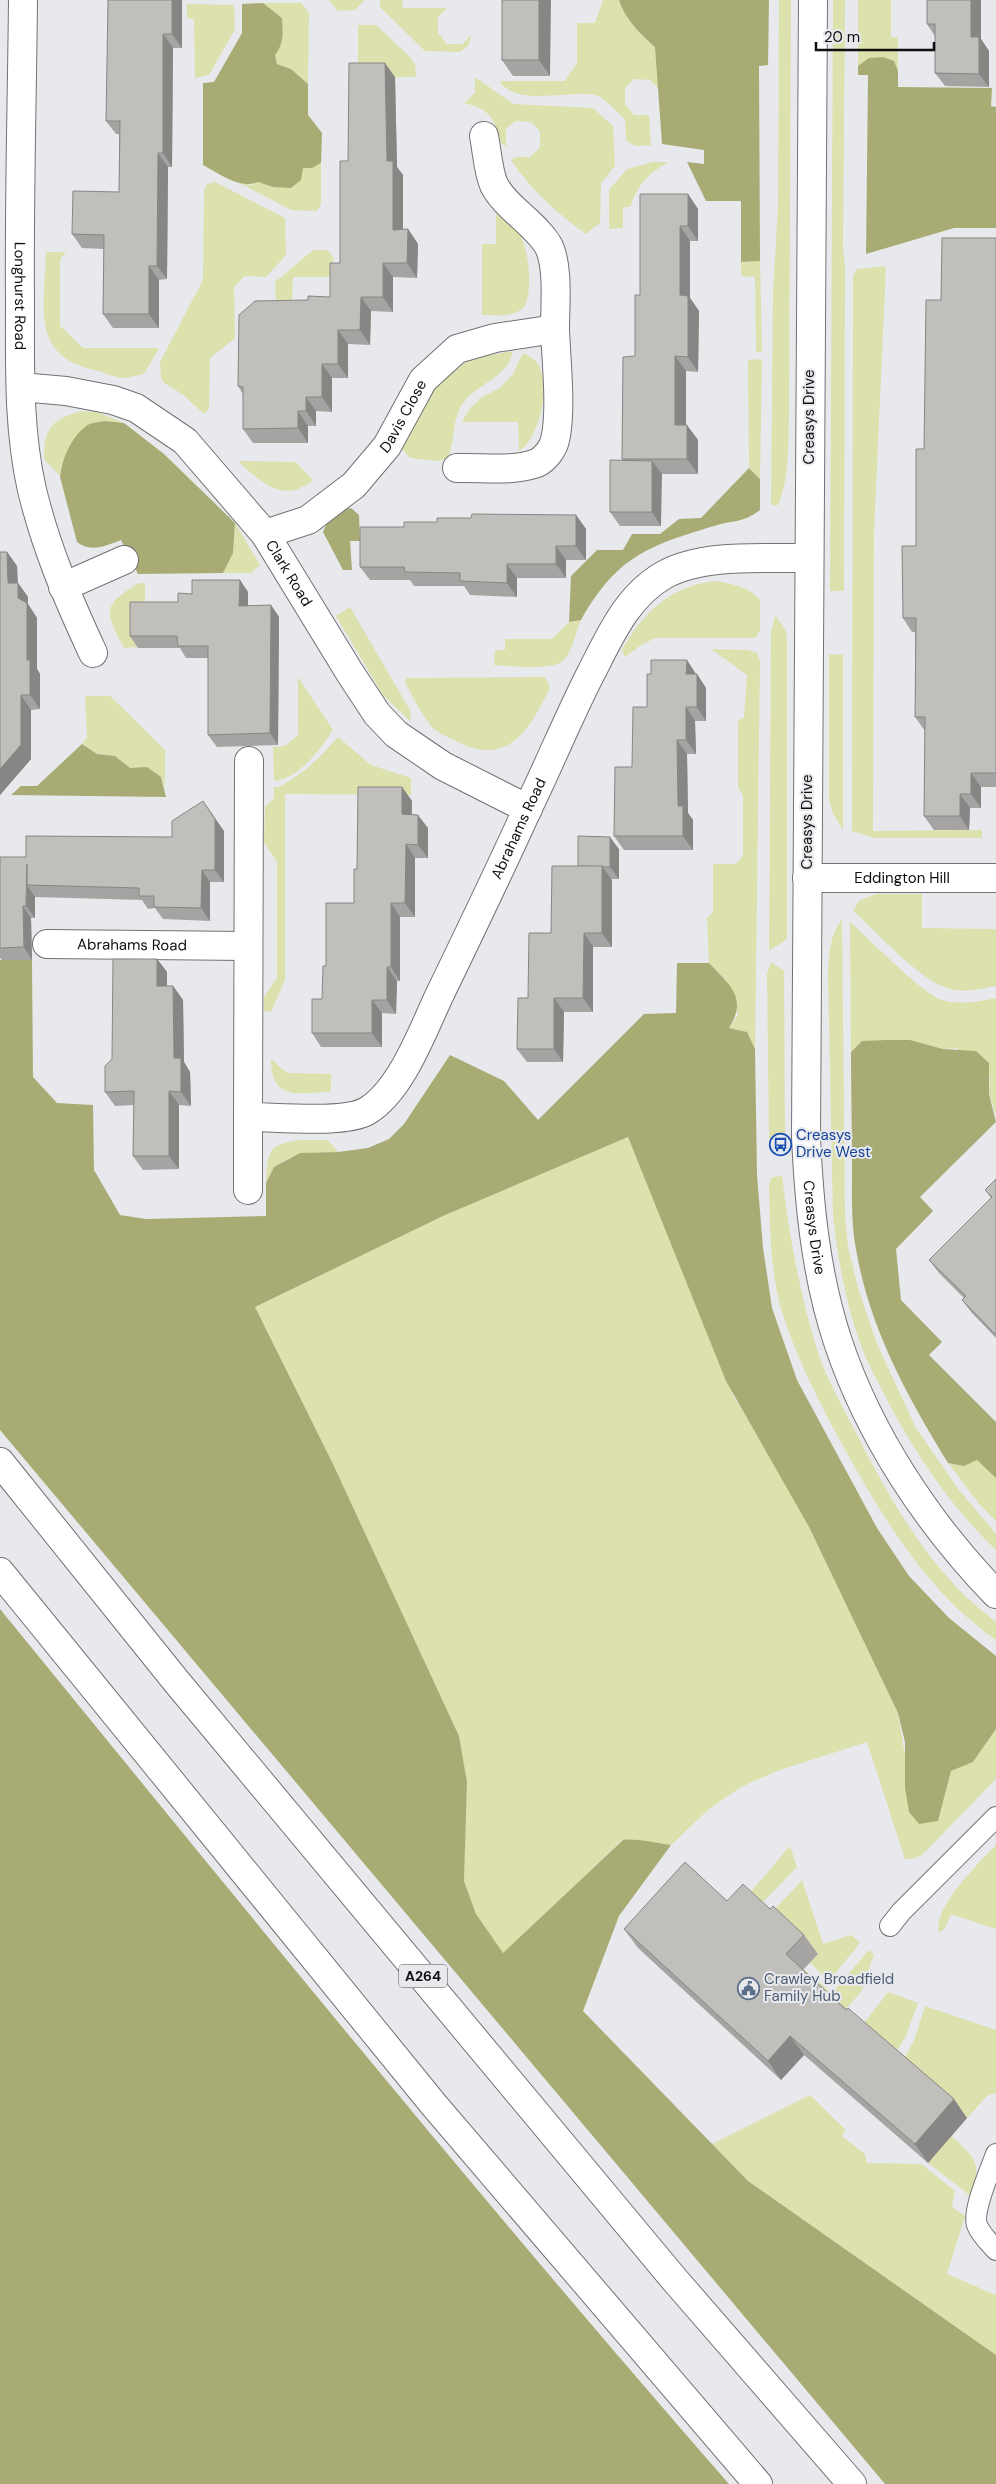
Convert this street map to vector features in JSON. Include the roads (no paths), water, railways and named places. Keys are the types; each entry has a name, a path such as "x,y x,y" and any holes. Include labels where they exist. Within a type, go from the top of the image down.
{"main road":[{"name":"Longhurst Road","path":"23,0 20,387 24,438 32,489 47,547 93,653"},
{"name":"Creasys Drive","path":"813,0 807,878 808,1178 812,1217 831,1316 838,1341 860,1394 912,1491 960,1555 996,1594"},
{"path":"457,468 517,467 538,462 548,454 555,440 554,266 548,246 532,225 510,206 494,184 484,136"},
{"name":"Davis Close","path":"265,534 308,520 354,485 387,446 423,380 457,349 495,338 555,329"},
{"name":"Clark Road","path":"20,387 96,396 136,408 185,441 265,534 377,714 396,734 419,752 528,809"},
{"name":"Abrahams Road","path":"248,1117 347,1118 366,1112 382,1098 410,1056 528,809 571,713 618,621 645,589 676,569 708,561 809,558"},
{"path":"63,587 124,560"},
{"path":"248,1190 246,946 249,761"},
{"name":"Eddington Hill","path":"807,878 996,878"},
{"name":"Abrahams Road","path":"47,944 246,946"},
{"name":"A264","path":"0,1462 176,1681 674,2279 852,2484"},
{"path":"0,1572 434,2105 758,2484"}],"lane":[{"path":"890,1926 901,1912 996,1817"},
{"path":"996,2154 979,2201 976,2222 982,2234 996,2250"}],"place":[{"name":"Creasys Drive West","path":"780,1144"},
{"name":"Crawley Broadfield Family Hub","path":"748,1988"}]}
